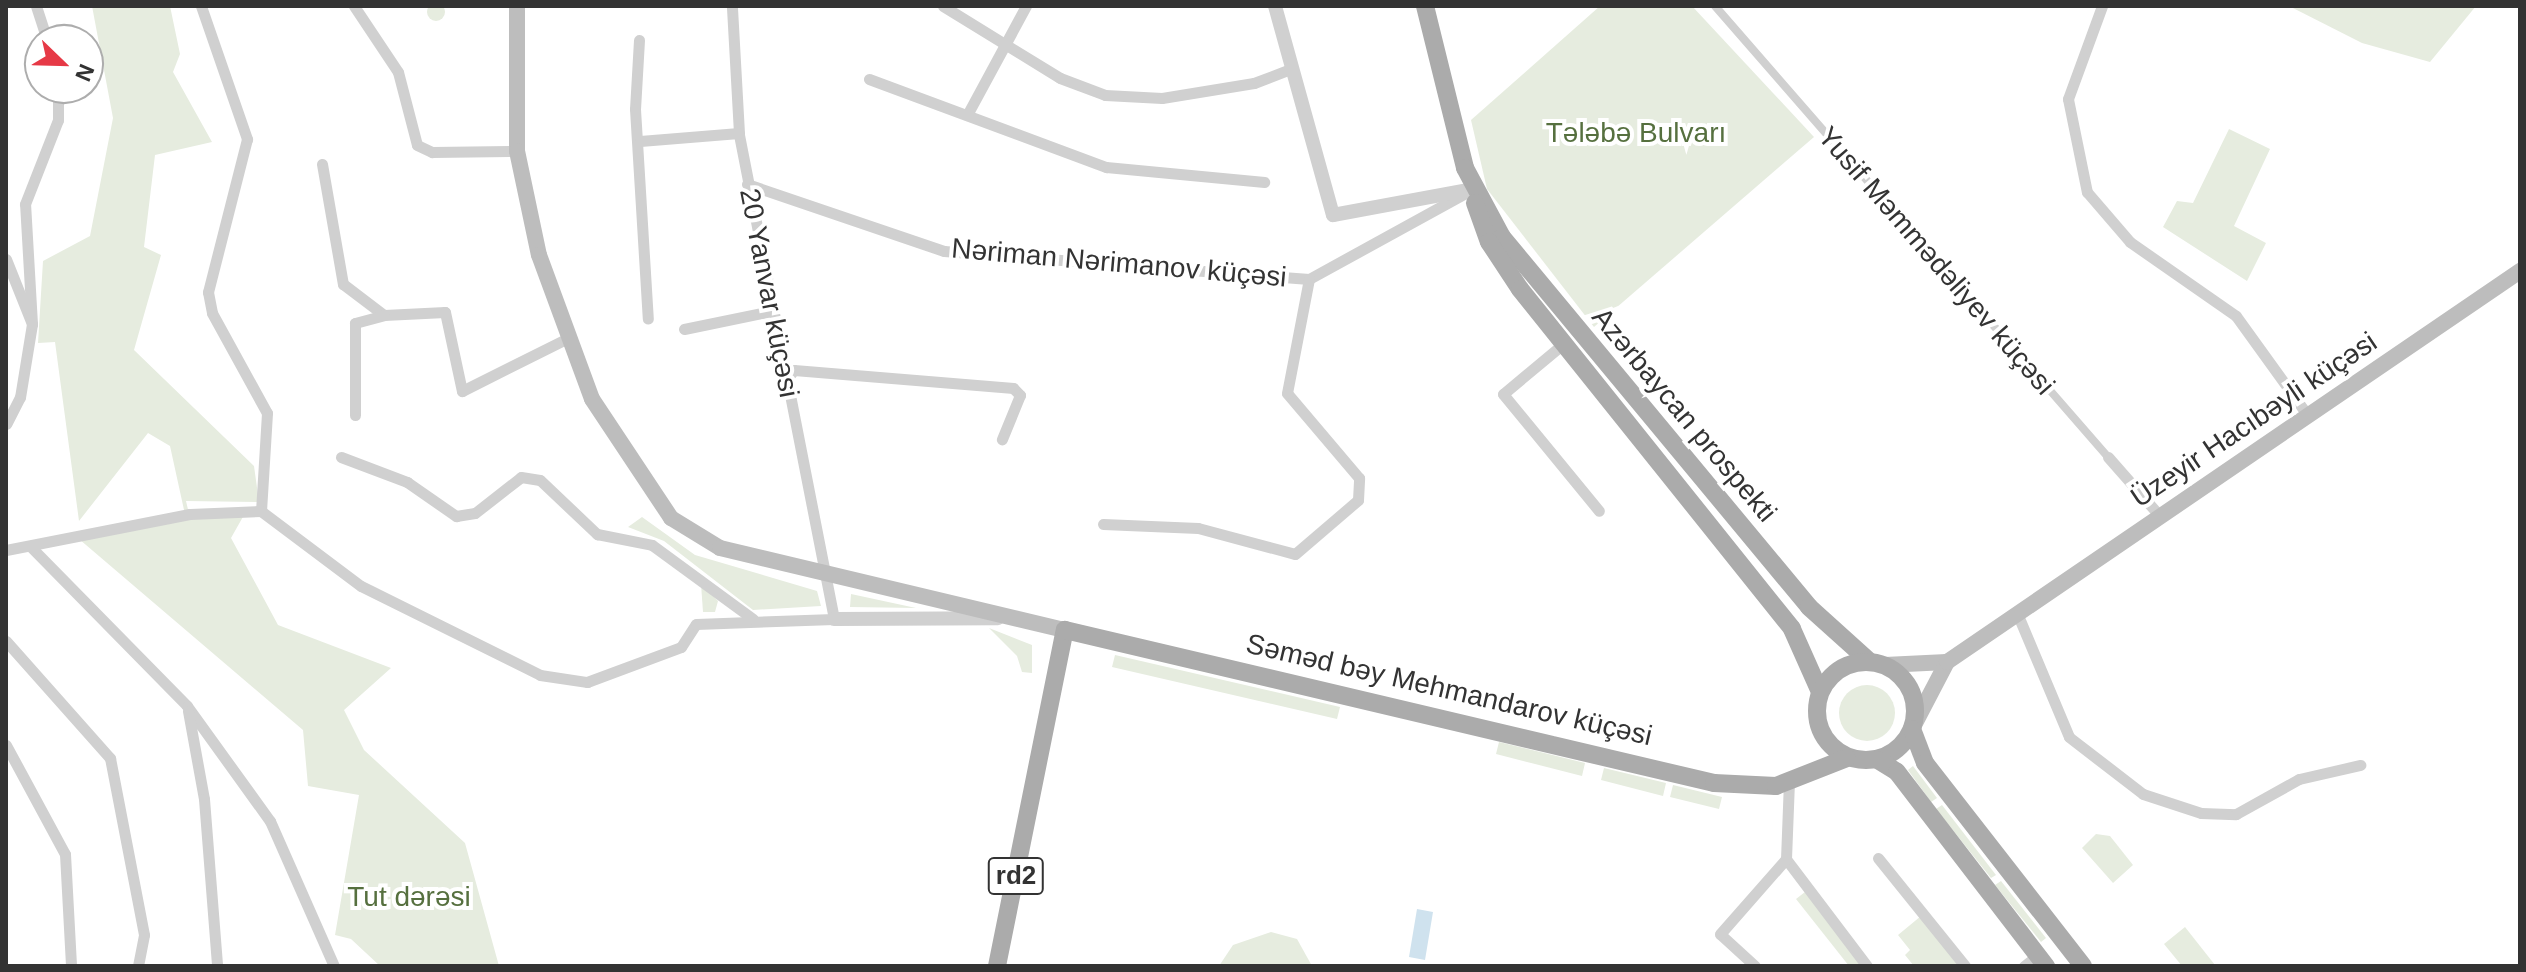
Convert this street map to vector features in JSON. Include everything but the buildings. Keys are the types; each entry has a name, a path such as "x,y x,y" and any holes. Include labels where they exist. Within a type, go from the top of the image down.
{"main road":[{"path":"517,6 517,151 566,339"},
{"name":"Azərbaycan prospekti","path":"1425,6 1489,242 1604,397 1792,629 1820,692"},
{"name":"Azərbaycan prospekti","path":"1473,189 1502,237 1620,384 1809,607 1878,664"},
{"name":"Üzeyir Hacıbəyli küçəsi","path":"1947,662 2520,271"},
{"name":"Səməd bəy Mehmandarov küçəsi","path":"566,339 592,399 691,537 829,576 1714,783 1753,789 1847,758"},
{"path":"1604,397 1620,384"},
{"name":"rd2","path":"997,966 1065,632"},
{"path":"1797,776 1823,737 1820,692 1840,669 1878,664 1947,662 1912,729 1878,760"},
{"path":"1878,664 1908,685 1912,729 1933,773 2083,966"},
{"path":"1823,737 1847,758 1878,760 1897,772 2036,963"}],"street":[{"path":"201,6 247,139 208,292 212,313 262,400 266,440 261,511"},
{"path":"354,6 398,72 417,145 432,152 517,151"},
{"name":"20 Yanvar küçəsi","path":"732,6 739,133 747,184 785,381 829,576 834,619"},
{"path":"943,6 1006,46 1105,95 1162,98 1254,83 1291,69"},
{"path":"967,115 1026,6"},
{"path":"1275,6 1333,215 1473,189"},
{"name":"Yusif Məmmədəliyev küçəsi","path":"1715,6 2159,515"},
{"path":"2102,6 2068,99 2087,192 2130,242 2236,316 2308,416"},
{"path":"639,40 648,319"},
{"path":"869,79 1106,167 1264,182"},
{"path":"6,424 20,397 32,324 25,204 58,120 58,104"},
{"path":"640,141 739,133"},
{"path":"322,164 343,284 384,315"},
{"name":"Nəriman Nərimanov küçəsi","path":"747,184 944,251 1309,279 1473,189"},
{"path":"6,259 32,324"},
{"name":"Nəriman Nərimanov küçəsi","path":"1103,524 1198,528 1295,554 1358,500 1359,478 1287,393 1309,279"},
{"path":"684,329 772,311"},
{"path":"355,415 355,323 384,315 445,312 462,391 566,339"},
{"path":"1563,344 1503,394 1599,511"},
{"path":"785,381 794,370 1013,388 1020,395 1002,439"},
{"path":"341,457 407,482 456,516 475,513 521,477 540,480 597,534 652,545 753,619"},
{"path":"6,550 190,514 261,511 361,586 540,675 587,682 681,647 696,624 753,619 1009,617"},
{"path":"30,546 187,706 270,821 334,966"},
{"path":"2017,613 2069,737 2143,794 2201,813 2236,814 2299,779 2360,765"},
{"path":"6,641 110,758 144,935 138,966"},
{"path":"187,706 206,814 217,966"},
{"path":"6,745 65,854 71,966"},
{"path":"1755,966 1720,934 1786,859 1797,776"},
{"path":"1878,858 1965,966"},
{"path":"1786,859 1867,966"}],"green space":[{"path":"436,3 445,12 436,21 427,12"},
{"name":"Tut dərəsi","path":"92,6 170,6 180,54 173,72 212,142 155,155 144,247 161,255 134,350 254,466 259,502 186,501 190,518 244,515 231,538 278,625 391,668 344,710 364,750 465,843 499,966 380,966 351,939 335,935 359,795 308,786 303,730 79,539 186,519 170,446 148,433 79,521 55,342 38,343 43,261 90,236 113,118 104,70 104,24 95,24"},
{"name":"Tələbə Bulvarı","path":"1600,6 1692,6 1814,137 1594,327 1487,189 1471,120"},
{"path":"2289,6 2476,6 2430,62 2362,43"},
{"path":"2229,129 2270,149 2234,226 2266,243 2247,281 2163,227 2177,201 2193,203"},
{"path":"642,517 695,555 817,591 821,606 753,610 664,541 628,527"},
{"path":"701,584 718,601 715,612 703,612"},
{"path":"851,594 916,608 850,607"},
{"path":"989,628 1032,645 1032,673 1022,672 1017,656"},
{"path":"1115,655 1340,707 1337,719 1112,667"},
{"path":"1867,685 1887,693 1895,713 1887,733 1867,741 1847,733 1839,713 1847,693"},
{"path":"1499,742 1585,763 1582,776 1496,754"},
{"path":"1913,766 1937,798 1931,802 1908,770"},
{"path":"1604,768 1666,783 1663,796 1601,780"},
{"path":"1673,785 1722,797 1719,809 1670,797"},
{"path":"1942,805 1996,875 1991,878 1936,809"},
{"path":"2096,834 2110,836 2133,865 2113,883 2082,848"},
{"path":"2001,881 2046,938 2041,942 1995,885"},
{"path":"1805,892 1863,966 1849,966 1796,899"},
{"path":"1921,916 1959,962 1954,966 1914,966 1905,955 1910,950 1898,935"},
{"path":"2185,927 2214,966 2182,966 2164,944"},
{"path":"1271,932 1297,939 1312,966 1219,966 1233,945"}],"water":[{"path":"1417,909 1433,912 1425,960 1409,957"}]}
